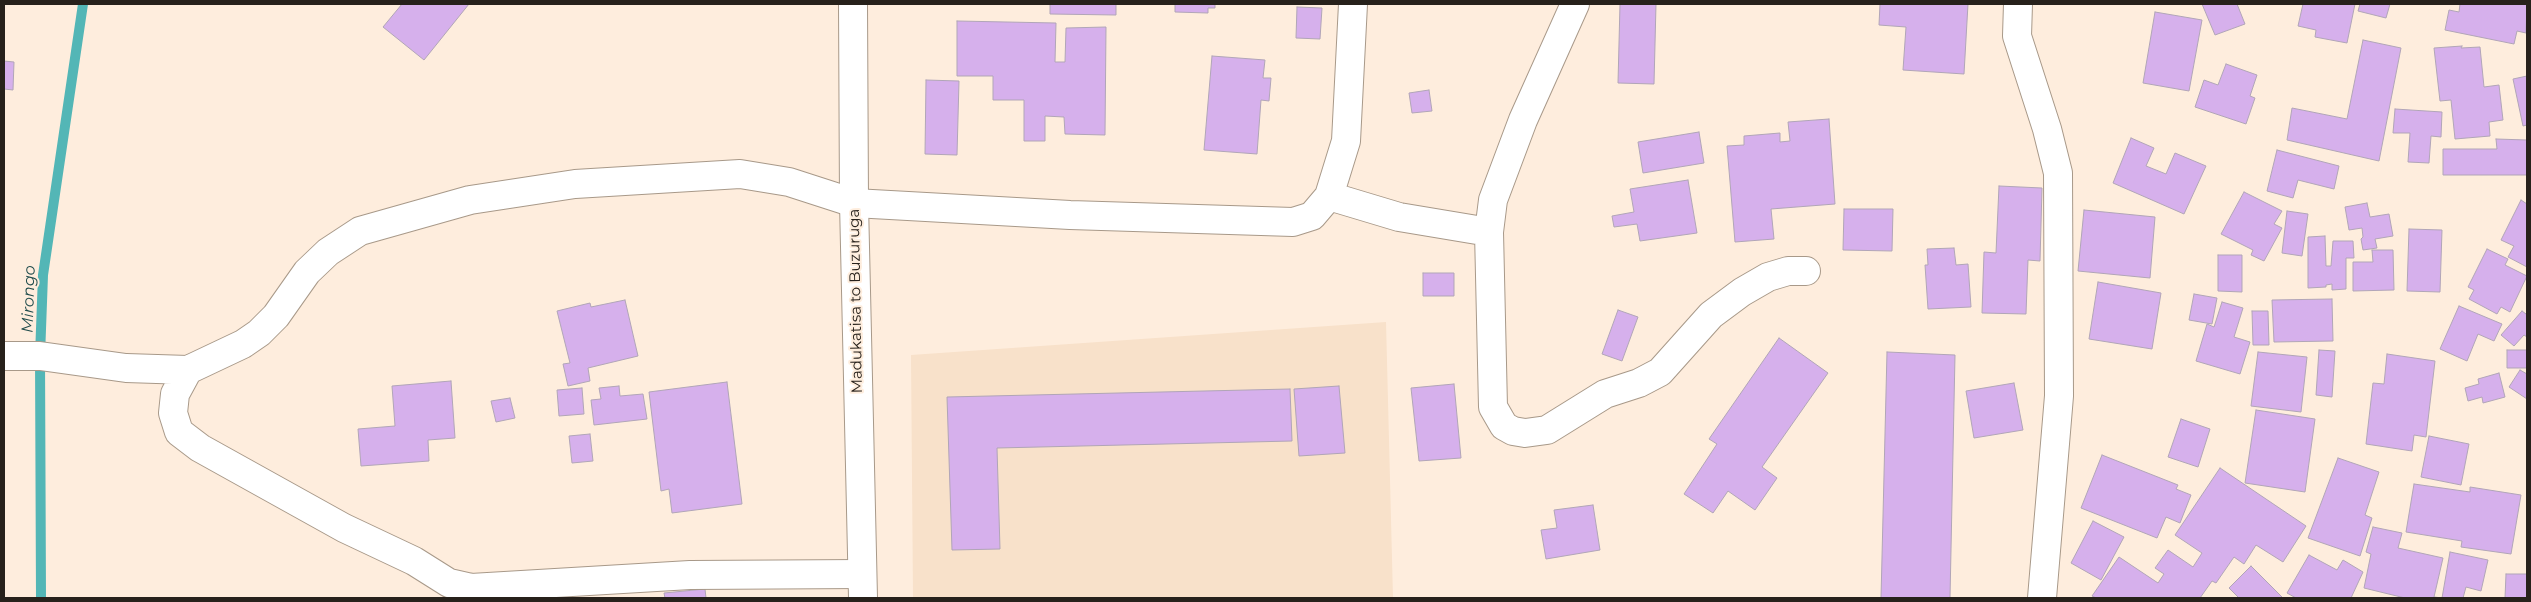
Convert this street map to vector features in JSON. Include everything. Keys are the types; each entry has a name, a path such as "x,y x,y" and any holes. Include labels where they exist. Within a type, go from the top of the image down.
{"street":[{"name":"Madukatisa to Buzuruga","path":"853,4 854,203 862,586"},
{"path":"4,356 40,356 126,368 188,370 243,344 259,333 276,316 307,272 328,252 360,231 470,200 575,184 740,174 789,182 854,203 1070,215 1293,222 1312,216 1329,196 1346,142 1353,4"},
{"path":"1575,4 1508,160 1493,200 1489,232 1493,407 1504,426 1524,433 1547,430 1605,394 1639,383 1660,372 1711,315 1742,292 1768,277 1788,271 1806,270"},
{"path":"2018,4 2016,36 2058,173 2059,396 2042,598"},
{"path":"1329,196 1399,217 1489,232"},
{"path":"188,370 174,394 172,413 179,432 226,464 344,528 414,561 450,583 471,588 492,588 690,575 862,586"}],"shaded area":[{"path":"1386,322 1393,598 913,598 911,355"}],"building":[{"path":"402,4 469,4 424,60 383,27"},
{"path":"1050,4 1116,4 1116,15 1050,14"},
{"path":"1175,4 1215,4 1215,8 1208,8 1208,13 1175,12"},
{"path":"1620,4 1656,4 1654,84 1618,83"},
{"path":"1880,4 1968,4 1964,74 1903,70 1906,27 1879,25"},
{"path":"2202,4 2237,4 2245,24 2215,35"},
{"path":"2303,4 2355,4 2347,43 2315,37 2316,30 2298,26"},
{"path":"2360,4 2390,4 2386,18 2358,11"},
{"path":"2460,4 2527,4 2526,33 2517,31 2514,44 2445,30 2449,10 2459,12"},
{"path":"1297,7 1322,8 1320,39 1296,38"},
{"path":"2155,12 2202,20 2189,91 2143,83"},
{"path":"957,21 1056,23 1055,62 1065,62 1066,28 1106,27 1105,135 1065,134 1064,117 1045,116 1045,141 1024,141 1024,100 993,100 993,76 957,76"},
{"path":"2363,40 2401,48 2379,161 2287,140 2292,108 2347,119"},
{"path":"2462,46 2461,48 2480,47 2484,87 2499,85 2503,120 2489,122 2490,136 2455,139 2451,100 2440,101 2434,48"},
{"path":"1212,56 1265,60 1263,78 1271,78 1269,101 1261,100 1257,154 1204,150"},
{"path":"4,61 14,62 13,90 4,89"},
{"path":"2226,64 2257,75 2250,96 2255,98 2246,124 2195,107 2204,80 2218,85"},
{"path":"2527,76 2527,125 2523,126 2513,79"},
{"path":"926,80 959,81 957,155 925,154"},
{"path":"1429,90 1432,111 1412,113 1409,93"},
{"path":"2395,109 2442,112 2441,137 2431,136 2429,163 2408,162 2410,133 2393,133"},
{"path":"1829,119 1835,204 1771,209 1774,239 1735,242 1727,146 1744,145 1744,136 1780,133 1780,142 1790,141 1788,122"},
{"path":"1699,132 1704,163 1643,173 1638,142"},
{"path":"2131,138 2154,148 2146,166 2166,174 2175,153 2206,166 2184,214 2113,183"},
{"path":"2496,139 2527,140 2527,175 2443,175 2443,149 2497,149"},
{"path":"2277,150 2339,166 2334,189 2298,180 2293,198 2267,191"},
{"path":"1688,180 1697,233 1640,241 1637,224 1614,227 1612,216 1634,212 1630,189"},
{"path":"1999,186 2042,188 2040,261 2028,260 2026,314 1982,313 1984,252 1996,253"},
{"path":"2244,192 2282,211 2274,224 2282,228 2264,261 2251,255 2253,250 2221,234"},
{"path":"2521,200 2527,204 2527,267 2508,257 2514,246 2501,240"},
{"path":"2367,203 2370,217 2389,214 2393,236 2375,239 2377,248 2363,250 2362,228 2349,230 2345,207"},
{"path":"1844,209 1893,209 1892,251 1843,250"},
{"path":"2084,210 2155,217 2150,278 2078,271"},
{"path":"2287,211 2308,214 2302,256 2282,253"},
{"path":"2409,229 2442,230 2440,292 2407,291"},
{"path":"2325,236 2326,266 2331,266 2333,241 2353,241 2354,258 2346,258 2346,289 2332,290 2332,284 2326,285 2326,287 2308,288 2308,237"},
{"path":"1954,248 1956,265 1968,264 1971,307 1928,309 1925,265 1928,265 1927,249"},
{"path":"2487,249 2508,259 2505,265 2527,276 2510,312 2501,307 2497,314 2469,299 2474,290 2468,287"},
{"path":"2372,250 2393,250 2394,290 2353,291 2353,262 2373,262"},
{"path":"2218,255 2242,255 2242,292 2218,291"},
{"path":"1423,273 1454,273 1454,296 1423,296"},
{"path":"2098,282 2161,293 2152,349 2089,339"},
{"path":"2194,294 2217,298 2212,324 2189,320"},
{"path":"2332,299 2333,341 2274,342 2272,300"},
{"path":"625,300 638,356 588,368 590,381 568,386 563,364 570,363 557,311 590,303 591,307"},
{"path":"2222,302 2243,308 2234,337 2250,342 2240,374 2196,361 2207,324 2214,327"},
{"path":"2459,306 2502,324 2494,341 2478,334 2467,361 2440,349"},
{"path":"1618,310 1638,317 1622,361 1602,354"},
{"path":"2252,311 2268,311 2269,345 2253,345"},
{"path":"2522,311 2526,314 2527,312 2527,337 2524,335 2514,346 2501,335"},
{"path":"1779,338 1828,373 1762,467 1777,478 1755,510 1728,491 1713,513 1684,494 1717,444 1709,439"},
{"path":"2319,350 2335,351 2332,397 2316,395"},
{"path":"2507,350 2527,350 2527,368 2507,368"},
{"path":"1887,352 1955,355 1950,598 1881,598"},
{"path":"2258,352 2307,357 2301,412 2251,406"},
{"path":"2387,354 2435,361 2426,437 2414,435 2412,451 2366,444 2373,383 2384,384"},
{"path":"2520,370 2527,374 2527,399 2509,387"},
{"path":"2499,373 2505,397 2483,403 2482,397 2468,401 2465,388 2479,384 2478,379"},
{"path":"451,381 455,438 428,440 429,461 361,466 358,429 395,426 392,386"},
{"path":"727,382 742,504 672,513 669,489 661,491 649,392"},
{"path":"2014,383 2023,430 1974,438 1966,391"},
{"path":"1454,384 1461,458 1419,461 1411,388"},
{"path":"619,386 620,396 643,394 647,419 594,425 591,400 601,399 599,388"},
{"path":"1339,386 1345,453 1299,456 1294,389"},
{"path":"582,388 584,414 559,416 557,390"},
{"path":"1290,389 1292,441 997,448 1000,549 952,550 947,397"},
{"path":"510,398 515,418 496,422 491,401"},
{"path":"2256,410 2315,419 2305,492 2245,483"},
{"path":"2181,419 2210,429 2198,467 2168,457"},
{"path":"590,434 593,461 572,463 569,436"},
{"path":"2429,436 2469,444 2461,485 2421,477"},
{"path":"2102,455 2178,485 2176,489 2191,495 2180,523 2166,517 2157,538 2081,508"},
{"path":"2338,458 2379,472 2365,515 2372,518 2360,556 2308,538"},
{"path":"2220,468 2306,526 2283,562 2256,545 2244,564 2234,557 2216,583 2212,581 2200,598 2096,598 2092,596 2119,557 2158,583 2164,574 2155,568 2168,550 2193,567 2202,553 2175,535"},
{"path":"2414,484 2470,492 2470,487 2521,495 2511,554 2461,547 2462,541 2406,532"},
{"path":"1593,505 1600,550 1546,559 1541,530 1557,528 1554,510"},
{"path":"2093,521 2124,537 2101,580 2071,563"},
{"path":"2373,527 2402,533 2398,548 2443,558 2434,597 2442,598 2405,598 2364,588 2371,554 2366,552"},
{"path":"2450,552 2488,560 2481,591 2466,587 2463,598 2442,598"},
{"path":"2309,555 2337,570 2343,560 2363,572 2351,598 2296,598 2287,593"},
{"path":"2251,566 2283,598 2239,598 2229,588"},
{"path":"2506,574 2527,574 2527,598 2505,598"},
{"path":"705,589 706,598 665,598 664,593"}],"waterway":[{"name":"Mirongo","path":"41,598 40,356 43,275 83,4"}]}
